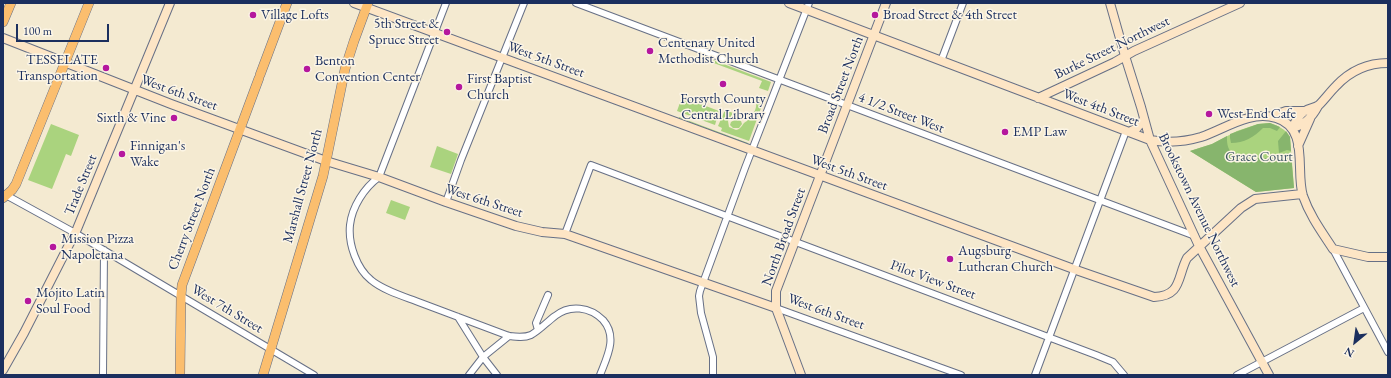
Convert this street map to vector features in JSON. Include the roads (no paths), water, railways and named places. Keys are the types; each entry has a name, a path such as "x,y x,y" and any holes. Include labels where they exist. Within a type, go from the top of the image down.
{"main road":[{"path":"3,22 11,3"},
{"path":"4,195 12,190 16,184 89,3"},
{"name":"Cherry Street North","path":"180,375 181,296 184,279 287,3"},
{"name":"Marshall Street North","path":"263,375 320,188 345,69 367,5"}],"street":[{"name":"Trade Street","path":"3,370 24,333 75,233 170,3"},
{"name":"West 5th Street","path":"354,3 367,5 435,33 1145,295 1161,297 1167,295 1175,289 1180,280 1183,266 1187,258 1240,208 1255,199 1302,194"},
{"path":"446,3 379,177 362,195 354,210 350,226 352,248 360,267 371,281 378,285 402,296 509,336 523,337 538,330 557,314 566,310 578,308 594,313 608,327 611,341 611,346 600,375"},
{"path":"446,202 461,160 524,3"},
{"name":"4 1/2 Street West","path":"576,3 1194,236"},
{"name":"West 4th Street","path":"788,3 808,6 874,36 1127,132 1159,142 1188,140 1211,133 1250,117 1262,115 1272,116 1286,111 1309,114"},
{"name":"Broad Street North","path":"820,176 886,3"},
{"path":"941,61 963,3"},
{"name":"Brookstown Avenue Northwest","path":"1110,3 1150,140 1199,246 1269,375"},
{"name":"Burke Street Northwest","path":"1038,98 1115,62 1134,51 1240,3"},
{"path":"713,375 713,357 701,313 699,296 702,283 808,6"},
{"name":"West 6th Street","path":"3,38 134,90 326,161 379,177 516,226 542,232 565,234 961,375"},
{"path":"1292,128 1296,121 1309,114 1349,74 1370,65 1388,63"},
{"path":"1298,146 1309,114"},
{"path":"1272,116 1283,120 1292,128 1297,138 1302,194 1312,218 1333,249 1364,308 1385,340 1388,352"},
{"path":"1035,375 1127,132 1137,128 1144,119"},
{"name":"Pilot View Street","path":"565,234 591,164 795,242 1049,336 1113,362 1124,375"},
{"name":"North Broad Street","path":"801,375 776,308 776,291 820,176"},
{"name":"West 7th Street","path":"4,195 75,233 271,349 304,372 314,375"},
{"path":"1333,249 1368,257 1388,256"},
{"path":"103,375 104,250"},
{"path":"538,330 536,323 548,295"},
{"path":"1237,375 1364,308"},
{"path":"458,317 496,375"},
{"path":"469,375 483,357 509,336"}],"place":[{"name":"Village Lofts","path":"253,15"},
{"name":"Broad Street & 4th Street","path":"875,15"},
{"name":"5th Street & Spruce Street","path":"447,32"},
{"name":"Centenary United Methodist Church","path":"650,51"},
{"name":"TESSELATE Transportation","path":"106,68"},
{"name":"Benton Convention Center","path":"307,69"},
{"name":"Forsyth County Central Library","path":"723,84"},
{"name":"First Baptist Church","path":"459,87"},
{"name":"West End Cafe","path":"1209,114"},
{"name":"Sixth & Vine","path":"174,118"},
{"name":"EMP Law","path":"1005,132"},
{"name":"Finnigan's Wake","path":"122,154"},
{"name":"Mission Pizza Napoletana","path":"53,247"},
{"name":"Augsburg Lutheran Church","path":"950,259"},
{"name":"Mojito Latin Soul Food","path":"28,301"}],"park label":[{"name":"Grace Court","path":"1259,157"}]}
